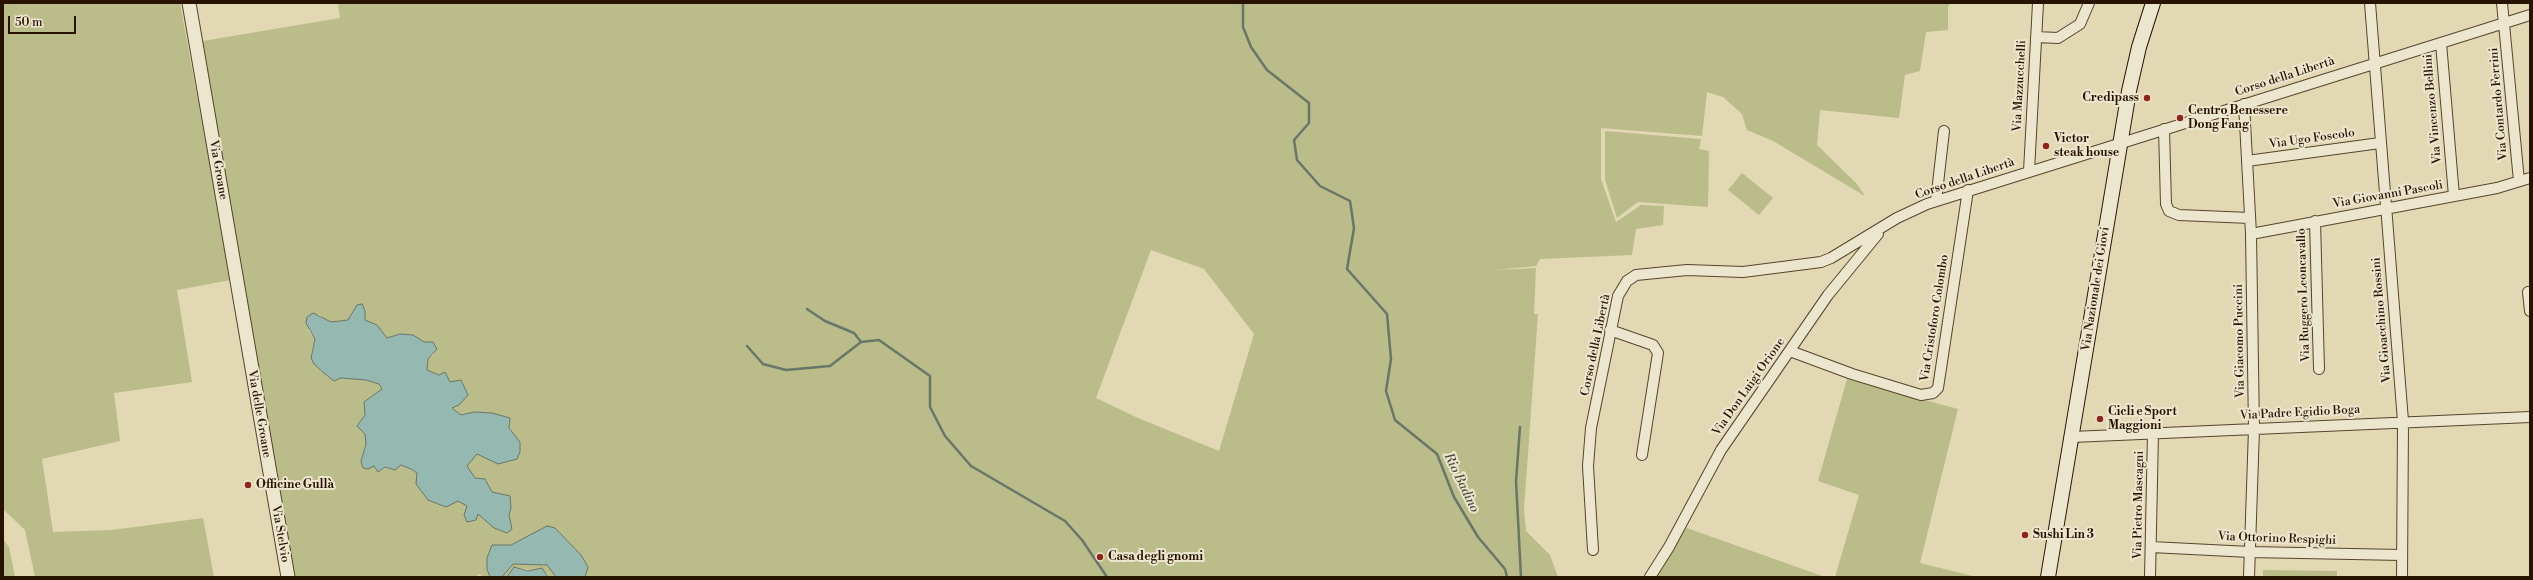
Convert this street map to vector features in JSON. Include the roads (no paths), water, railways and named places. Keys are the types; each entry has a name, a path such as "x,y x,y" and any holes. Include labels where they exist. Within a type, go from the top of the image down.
{"main road":[{"name":"Via Nazionale dei Giovi","path":"2048,577 2120,143 2139,47 2154,3"}],"street":[{"name":"Via Groane","path":"189,3 246,337"},
{"name":"Via Mazzucchelli","path":"2029,171 2038,3"},
{"path":"2036,37 2058,38 2080,24 2089,3"},
{"name":"Via Gioacchino Rossini","path":"2370,3 2403,421 2402,577"},
{"name":"Via Contardo Ferrini","path":"2502,3 2519,181"},
{"name":"Corso della Libertà","path":"1593,550 1589,487 1591,428 1618,296 1626,281 1636,275 1687,270 1743,272 1821,262 1888,224 1936,201 2374,62 2530,15"},
{"name":"Via Vincenzo Bellini","path":"2441,43 2454,196"},
{"name":"Via Giacomo Puccini","path":"2244,104 2251,234 2254,429 2249,577"},
{"path":"2164,129 2166,204 2169,211 2179,215 2250,218"},
{"path":"1936,201 1944,131"},
{"name":"Via Ugo Foscolo","path":"2247,161 2380,143"},
{"name":"Via Giovanni Pascoli","path":"2251,234 2454,196 2530,178"},
{"name":"Via Cristoforo Colombo","path":"1790,351 1852,374 1914,393 1921,395 1933,393 1938,388 1968,190"},
{"name":"Via Ruggero Leoncavallo","path":"2315,221 2319,369"},
{"name":"Via Don Luigi Orione","path":"1650,577 1670,547 1721,450 1869,242 1888,224"},
{"path":"2528,292 2530,311"},
{"path":"1610,330 1653,345 1658,353 1642,455"},
{"name":"Via delle Groane","path":"246,337 273,491"},
{"name":"Via Padre Egidio Boga","path":"2072,437 2403,421 2530,417"},
{"name":"Via Pietro Mascagni","path":"2150,577 2152,547 2153,434"},
{"name":"Via Stelvio","path":"273,491 288,577"},
{"name":"Via Ottorino Respighi","path":"2152,547 2250,552 2402,556"}],"water":[{"path":"362,304 365,311 365,320 377,325 387,338 400,334 413,335 424,342 433,342 437,349 428,359 427,370 439,375 445,372 450,382 461,380 468,395 459,405 452,408 461,415 474,412 492,413 510,418 509,428 520,442 520,452 517,459 498,464 477,454 467,466 475,478 485,479 492,492 510,496 511,508 509,515 512,529 507,533 494,528 478,514 476,520 467,522 464,515 467,506 458,501 446,507 428,500 416,484 417,473 411,469 401,465 395,470 385,467 378,472 374,466 368,469 363,468 361,461 366,444 365,434 357,426 365,415 364,402 382,389 379,384 366,380 341,378 334,381 324,373 314,364 311,358 315,339 306,323 307,317 313,313 331,322 348,320 357,305"},
{"path":"547,526 555,528 581,555 588,567 585,577 556,577 547,565 513,564 502,577 490,577 487,569 487,558 492,545 511,545"},
{"path":"514,567 528,571 542,568 548,577 507,577"}],"waterway":[{"name":"Rio Badino","path":"1243,3 1243,27 1251,47 1267,70 1309,103 1309,123 1294,140 1297,160 1320,186 1350,201 1354,228 1347,269 1387,314 1391,359 1386,391 1395,420 1437,454 1454,497 1478,537 1505,569 1507,577"},
{"path":"807,309 825,321 854,333 861,342"},
{"path":"747,346 763,364 786,370 830,366 861,342 879,340 930,376 930,407 945,436 971,466 1065,521 1082,540 1107,577"},
{"path":"1520,427 1516,481 1521,577"}],"place":[{"name":"Credipass","path":"2147,98"},
{"name":"Centro Benessere Dong Fang","path":"2180,118"},
{"name":"Victor steak house","path":"2046,146"},
{"name":"Cicli e Sport Maggioni","path":"2100,419"},
{"name":"Officine Gullà","path":"248,485"},
{"name":"Sushi Lin 3","path":"2025,535"},
{"name":"Casa degli gnomi","path":"1100,557"}]}
